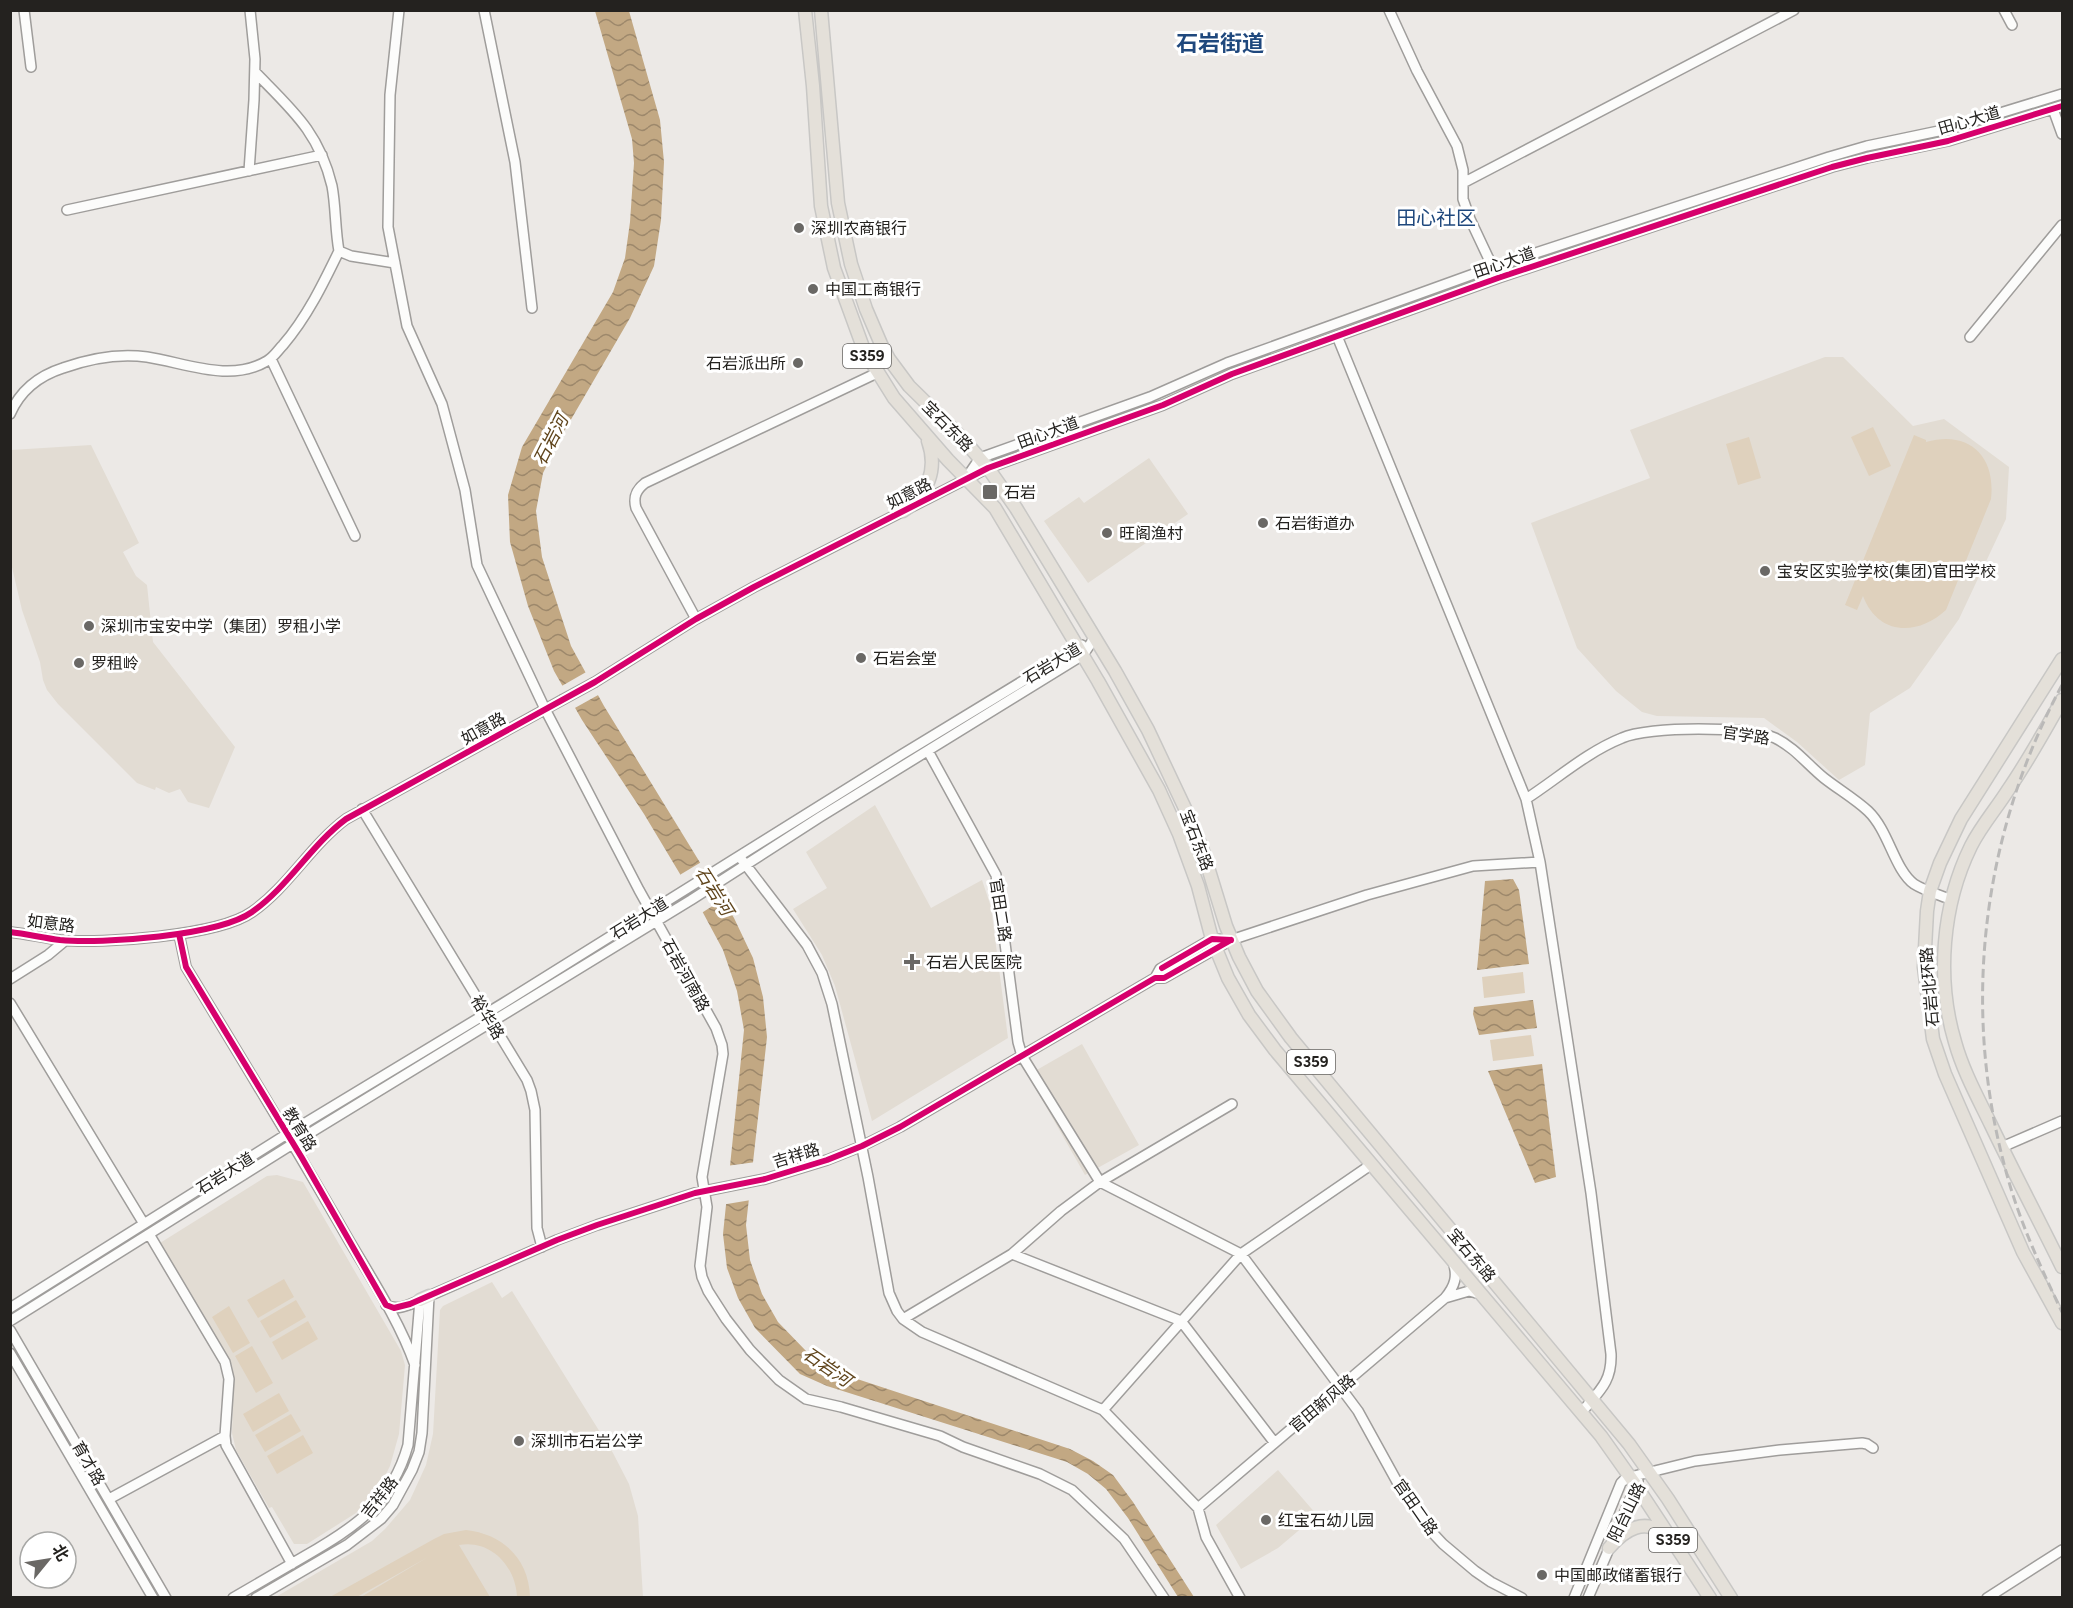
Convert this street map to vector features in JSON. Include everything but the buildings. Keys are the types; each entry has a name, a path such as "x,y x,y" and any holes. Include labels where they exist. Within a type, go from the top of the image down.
{"main road":[{"name":"宝石东路","path":"805,10 823,218 843,294 864,350 877,373 894,398 925,434 995,508 1081,651 1148,769 1169,812 1188,856 1214,944 1238,997 1262,1033 1581,1413 1632,1480 1710,1598"},
{"name":"宝石东路","path":"821,10 838,203 851,264 881,344 898,372 920,398 948,423 984,463 1016,508 1095,637 1148,730 1178,791 1203,851 1231,940 1257,991 1278,1023 1629,1444 1731,1598"},
{"path":"903,511 917,500 930,478 931,451 925,434"},
{"name":"石岩北环路","path":"2062,659 1949,841 1930,891 1924,967 1933,1039 1945,1074 2023,1252 2062,1323"},
{"name":"石岩北环路","path":"2062,700 2008,791 1971,845 1952,900 1944,963 1949,1016 1960,1060 2062,1267"},
{"path":"1609,1548 1626,1531 1642,1526 1655,1527 1672,1539"}],"street":[{"path":"24,10 31,67"},
{"path":"249,171 255,72 250,10"},
{"name":"石岩河南路","path":"399,10 390,95 388,226 407,326 442,404 465,490 477,564 545,709 656,921 716,1028 722,1045 722,1066 704,1167 707,1207 700,1266 708,1292 750,1350 794,1393 806,1399 940,1436 963,1447 1058,1482 1083,1499 1124,1539 1164,1598"},
{"path":"484,10 515,162 532,308"},
{"path":"1389,10 1417,71 1457,146 1463,170 1463,199 1498,278"},
{"path":"1463,183 1794,10"},
{"path":"2004,10 2012,25"},
{"path":"10,414 28,387 51,372 85,360 112,355 146,357 211,371 232,370 259,365 270,359 295,330 314,302 339,251 332,188 314,138 297,115 255,72"},
{"name":"田心大道","path":"966,479 984,463 1150,397 1227,363 1493,267 1829,157 1867,146 1948,129 2062,94"},
{"path":"2058,108 2062,134"},
{"name":"田心大道","path":"984,463 1163,405 1232,374 1498,278 1832,167 1948,141 2058,108"},
{"path":"67,210 322,155"},
{"path":"1970,337 2062,225"},
{"path":"339,251 351,256 395,263"},
{"path":"1337,336 1526,799 1540,862 1591,1193 1611,1354 1611,1369 1606,1382 1581,1413"},
{"path":"270,359 355,536"},
{"path":"696,619 636,508 634,496 636,491 645,483 877,373"},
{"name":"如意路","path":"10,932 66,940 100,941 179,934 222,925 252,912 338,825 362,809 595,682 696,619 966,479"},
{"name":"石岩大道","path":"10,1321 293,1144 719,883 1081,651 1095,637"},
{"name":"石岩大道","path":"10,1308 287,1134 486,1014 997,696 1081,651"},
{"name":"官学路","path":"1526,799 1606,746 1633,734 1647,731 1692,730 1762,734 1784,743 1822,777 1868,811 1887,838 1908,878 1952,900"},
{"name":"官田二路","path":"928,751 996,875 1022,1056 1100,1182"},
{"name":"裕华路","path":"362,809 527,1080 534,1101 537,1228 542,1247"},
{"path":"739,856 807,945 822,973 832,1004 862,1146 889,1293 897,1311 903,1319 922,1332 1103,1410 1198,1508 1206,1537 1240,1598"},
{"path":"1214,944 1367,895 1473,866 1540,862"},
{"name":"教育路","path":"179,934 186,967 293,1144 386,1305 415,1365"},
{"path":"10,979 48,955 66,940"},
{"name":"吉祥路","path":"425,1298 597,1225 704,1191 756,1181 827,1160 862,1146 900,1127 1155,978 1160,969 1214,944"},
{"path":"10,1003 144,1224"},
{"path":"903,1319 1012,1254 1061,1211 1100,1182 1232,1104"},
{"path":"2002,1147 2062,1121"},
{"path":"1103,1410 1241,1254 1372,1164"},
{"path":"1100,1182 1241,1254"},
{"path":"149,1234 225,1362 229,1379 225,1436 231,1454 292,1564"},
{"path":"1012,1254 1181,1321 1274,1442"},
{"name":"官田二路","path":"1241,1254 1362,1418 1401,1489 1428,1528 1475,1571 1522,1598"},
{"path":"1446,1298 1456,1277 1451,1259"},
{"name":"官田新风路","path":"1198,1508 1446,1298 1469,1291 1477,1292 1483,1297"},
{"path":"386,1305 400,1307 425,1298"},
{"name":"吉祥路","path":"233,1598 358,1523 371,1511 396,1478 408,1445 415,1365 425,1298"},
{"name":"吉祥路","path":"256,1598 364,1533 381,1519 404,1486 419,1452 422,1433 425,1298"},
{"name":"育才路","path":"10,1330 166,1598"},
{"name":"育才路","path":"10,1353 153,1598"},
{"path":"110,1499 225,1436"},
{"path":"1648,1471 1695,1461 1780,1450 1862,1443 1873,1448"},
{"name":"阳台山路","path":"1574,1598 1621,1483 1648,1471"},
{"name":"阳台山路","path":"1588,1598 1609,1548 1632,1480"},
{"path":"1987,1598 2062,1550"}],"shaded area":[{"name":"宝安区实验学校(集团)官田学校","path":"1825,357 1843,357 1913,426 1944,419 2009,467 2006,519 1959,619 1910,688 1870,713 1865,765 1839,780 1797,742 1764,718 1657,716 1642,712 1616,691 1577,648 1531,523 1650,478 1630,430"},
{"path":"1873,427 1891,466 1869,476 1851,437"},
{"path":"1914,435 1926,442 1941,439 1955,440 1966,443 1976,450 1984,458 1989,470 1991,499 1946,610 1935,619 1923,624 1911,628 1900,628 1878,619 1863,596 1857,610 1845,605"},
{"path":"1749,437 1761,478 1738,485 1726,444"},
{"name":"深圳市宝安中学（集团）罗租小学","path":"91,445 139,543 123,552 136,576 147,585 153,642 235,747 209,808 188,802 180,789 169,793 156,787 155,790 137,783 58,704 47,690 43,680 40,662 22,610 11,563 11,450"},
{"name":"旺阁渔村","path":"1149,458 1188,514 1088,583 1044,521 1079,497 1084,503"},
{"name":"石岩人民医院","path":"875,805 931,908 982,880 991,907 1008,1038 872,1121 835,986 822,955 793,909 827,888 806,852"},
{"path":"1523,972 1525,993 1484,998 1482,977"},
{"path":"1531,1035 1534,1056 1493,1061 1490,1040"},
{"path":"1082,1044 1139,1145 1085,1175 1028,1075"},
{"path":"277,1175 303,1182 401,1351 405,1365 399,1434 390,1466 381,1484 356,1513 307,1544 294,1544 272,1507 269,1508 236,1450 232,1433 234,1378 232,1365 160,1243 267,1176"},
{"path":"284,1279 294,1297 258,1318 247,1300"},
{"name":"深圳市石岩公学","path":"492,1282 502,1298 512,1291 613,1453 629,1484 638,1516 643,1597 274,1598 372,1541 410,1500 426,1465 433,1434 440,1310 443,1306"},
{"path":"296,1300 306,1317 270,1338 260,1321"},
{"path":"229,1306 250,1343 233,1353 212,1317"},
{"path":"308,1321 318,1339 282,1360 272,1342"},
{"path":"252,1346 273,1383 256,1393 235,1356"},
{"path":"279,1393 289,1411 253,1432 243,1414"},
{"path":"291,1414 301,1431 265,1452 255,1435"},
{"path":"303,1435 313,1453 277,1474 267,1456"},
{"name":"红宝石幼儿园","path":"1278,1470 1317,1515 1278,1548 1241,1569 1216,1525"},
{"path":"466,1530 491,1537 512,1551 525,1571 530,1597 517,1597 512,1575 500,1558 481,1546 471,1544 459,1545 490,1597 361,1597 428,1557 357,1597 330,1597 444,1534"}],"water":[{"name":"石岩河","path":"595,11 629,11 660,120 664,162 661,220 654,266 630,318 562,435 543,473 536,511 542,557 571,646 604,706 734,918 753,958 763,997 767,1037 746,1225 750,1260 762,1294 778,1322 807,1352 842,1374 1070,1449 1113,1475 1194,1597 1178,1597 1128,1518 1106,1489 1088,1474 1067,1462 827,1386 800,1374 755,1328 738,1298 727,1268 723,1234 744,1030 737,991 723,950 701,909 644,814 582,720 554,671 528,606 510,542 508,495 522,447 613,292 625,258 634,163 632,139"},
{"path":"1513,879 1519,890 1529,964 1477,970 1485,881"},
{"path":"1533,1000 1537,1028 1479,1035 1473,1014 1474,1007"},
{"path":"1542,1064 1556,1177 1535,1183 1488,1071"}],"pier":[{"path":"588,671 600,694 573,709 560,687"},
{"path":"703,861 725,898 700,914 678,876"},
{"path":"756,1162 751,1200 721,1205 726,1166"}],"railway":[{"path":"2062,685 2034,743 2012,804 1996,865 1986,928 1983,992 1985,1055 1994,1119 2009,1182 2026,1232 2062,1312"}],"cycle path":[{"path":"10,932 60,940 103,941 187,932 236,920 252,912 277,891 333,829 346,819 595,682 696,619 754,587 988,468 1163,405 1232,374 1498,278 1832,167 1948,141 2062,106"},
{"path":"179,934 186,967 302,1158 386,1305 394,1308 410,1304 597,1225 695,1193 765,1179 827,1160 862,1146 900,1127 1155,978 1164,978 1231,940"},
{"path":"1162,968 1212,939 1231,940"}],"place":[{"name":"深圳农商银行","path":"799,228"},
{"name":"中国工商银行","path":"813,289"},
{"name":"石岩派出所","path":"798,363"},
{"name":"石岩","path":"990,492"},
{"name":"石岩街道办","path":"1263,523"},
{"name":"旺阁渔村","path":"1107,533"},
{"name":"宝安区实验学校(集团)官田学校","path":"1765,571"},
{"name":"深圳市宝安中学（集团）罗租小学","path":"89,626"},
{"name":"石岩会堂","path":"861,658"},
{"name":"罗租岭","path":"79,663"},
{"name":"石岩人民医院","path":"912,962"},
{"name":"深圳市石岩公学","path":"519,1441"},
{"name":"红宝石幼儿园","path":"1266,1520"},
{"name":"中国邮政储蓄银行","path":"1542,1575"}],"district":[{"name":"石岩街道","path":"1220,43"},
{"name":"田心社区","path":"1436,218"}]}
